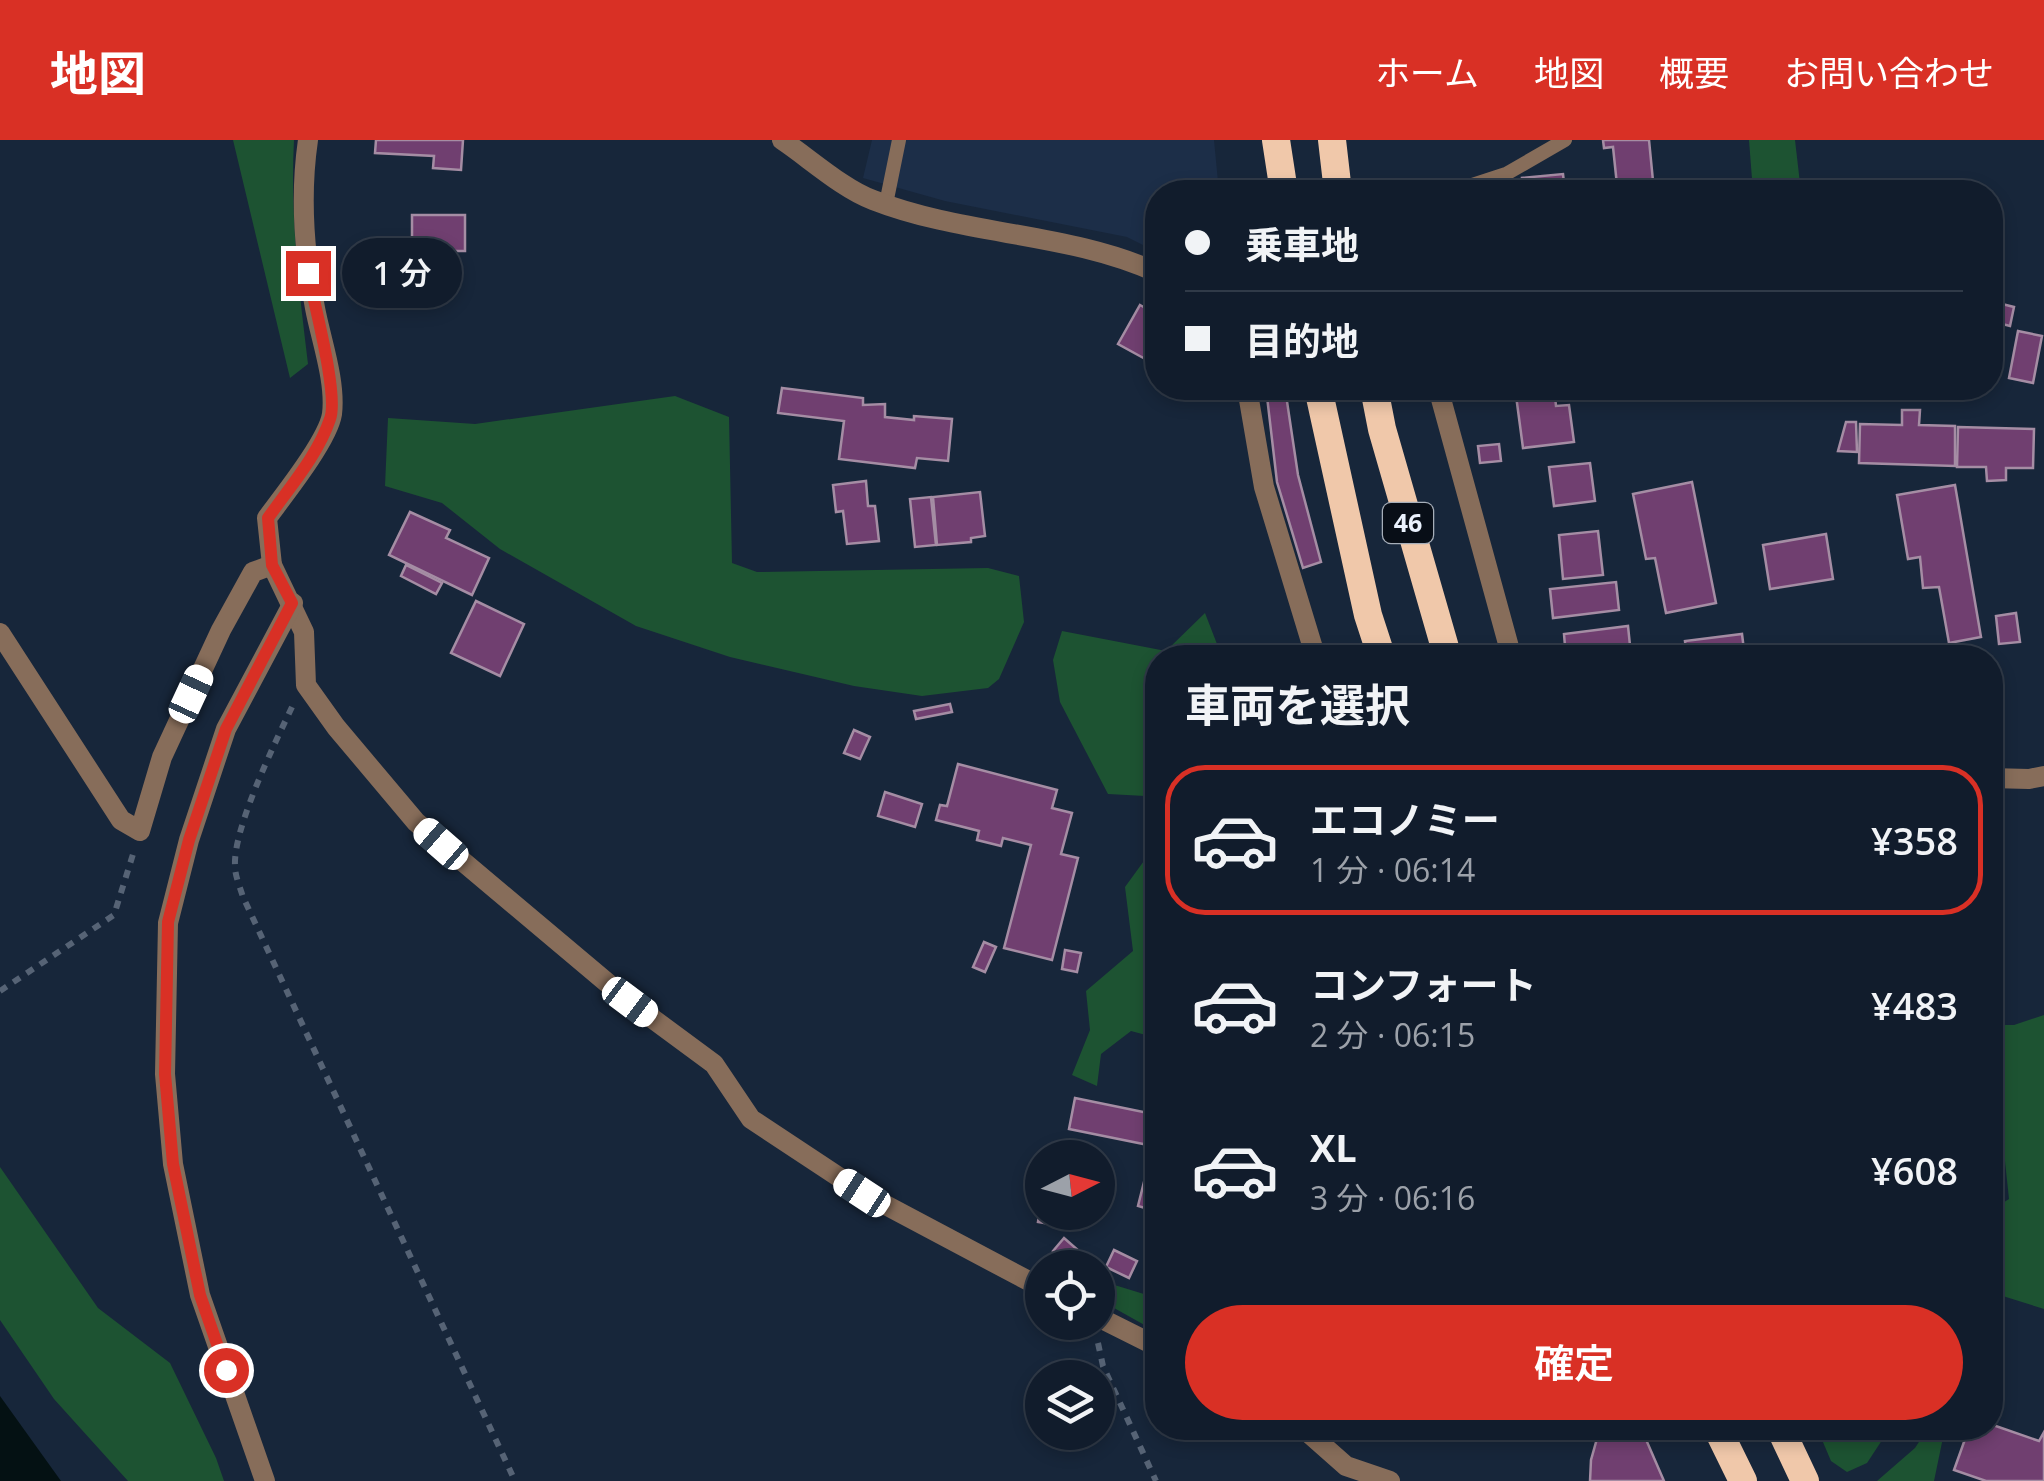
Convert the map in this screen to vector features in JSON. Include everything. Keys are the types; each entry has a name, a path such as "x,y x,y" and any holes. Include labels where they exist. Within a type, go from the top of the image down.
{"highway":[{"path":"1276,140 1282,180"},
{"path":"1332,140 1337,180"},
{"name":"46","path":"1321,400 1378,645"},
{"name":"46","path":"1376,400 1444,645"},
{"path":"1723,1440 1743,1481"},
{"path":"1786,1440 1805,1481"}],"street":[{"path":"308,140 303,176 308,273 332,416 268,518 272,565 304,632 306,685 416,822 614,990 714,1064 750,1119 862,1193 1025,1279"},
{"path":"782,140 868,198 940,222 1122,257 1145,267"},
{"path":"1249,400 1264,487 1312,645"},
{"path":"1441,400 1508,645"},
{"path":"0,633 121,820 140,831 162,757 221,630 253,572 272,565"},
{"path":"265,1481 200,1295 173,1164 165,1074 168,922 189,840 226,729 292,603"},
{"path":"2003,779 2029,780 2044,776"},
{"path":"1115,1333 1145,1343"},
{"path":"1317,1440 1346,1466 1390,1481"}],"lane":[{"path":"886,204 899,140"},
{"path":"1488,180 1506,174 1565,140"}],"path":[{"path":"306,685 267,760 236,846 234,868 243,897 516,1481"},
{"path":"0,991 114,915 140,831"},
{"path":"1099,1340 1104,1366 1156,1481"}],"shaded area":[{"path":"872,140 1214,140 1218,180 1145,180 1145,246 1127,237 945,201 863,178"},
{"path":"0,1396 61,1481 0,1481"}],"green space":[{"path":"233,140 294,140 294,224 308,364 290,378"},
{"path":"1749,140 1795,140 1800,180 1752,180"},
{"path":"675,396 729,417 732,563 757,572 988,568 1019,576 1024,622 999,679 988,688 922,696 854,686 730,657 636,626 500,549 442,503 385,486 388,418 475,424"},
{"path":"1205,613 1217,645 1172,645"},
{"path":"1062,631 1145,647 1145,796 1108,794 1060,702 1053,660"},
{"path":"1145,860 1145,1035 1131,1031 1101,1054 1097,1086 1072,1075 1090,1030 1086,991 1133,951 1125,887"},
{"path":"2044,1015 2044,1309 2003,1296 2003,1203 2009,1199 2003,1142 2003,1025"},
{"path":"0,1167 98,1308 170,1363 224,1481 128,1481 54,1399 0,1320"},
{"path":"1115,1285 1145,1294 1145,1325 1115,1309"},
{"path":"1822,1440 1882,1440 1867,1463 1847,1472 1831,1461"},
{"path":"1920,1440 1943,1440 1934,1481 1877,1481"}],"building":[{"path":"376,140 463,140 461,170 433,168 434,156 375,153"},
{"path":"1603,140 1649,140 1653,180 1616,180 1613,147 1604,148"},
{"path":"1563,174 1564,180 1522,180"},
{"path":"412,215 465,215 465,251 412,251"},
{"path":"2003,304 2014,307 2010,326 2003,324"},
{"path":"1140,305 1145,308 1145,359 1118,344"},
{"path":"2018,331 2042,336 2033,383 2009,378"},
{"path":"782,388 863,398 863,405 885,404 885,417 952,419 948,461 917,458 915,468 839,459 844,421 778,413"},
{"path":"1267,400 1287,400 1298,475 1321,562 1303,568 1277,482"},
{"path":"1517,400 1555,400 1556,406 1569,405 1574,442 1523,448"},
{"path":"1902,410 1920,410 1919,425 1955,426 1955,466 1859,463 1860,424 1902,425"},
{"path":"1846,422 1856,422 1857,452 1838,451"},
{"path":"1958,427 2034,429 2033,468 2006,468 2006,480 1987,481 1986,467 1957,467"},
{"path":"1499,444 1501,461 1480,463 1478,446"},
{"path":"1590,463 1595,501 1554,506 1549,467"},
{"path":"866,481 868,506 875,506 879,541 847,544 843,511 836,512 833,485"},
{"path":"1692,482 1716,603 1666,613 1655,558 1646,559 1633,494"},
{"path":"1955,485 1981,637 1949,643 1939,587 1923,588 1920,557 1908,559 1897,495"},
{"path":"980,492 985,536 971,538 971,542 937,545 933,497"},
{"path":"931,497 936,545 915,547 910,499"},
{"path":"410,512 450,530 446,538 489,558 472,595 389,555"},
{"path":"1598,531 1603,575 1563,579 1559,535"},
{"path":"1826,534 1833,579 1770,589 1763,545"},
{"path":"406,565 442,583 436,594 401,576"},
{"path":"1616,582 1619,610 1553,618 1550,589"},
{"path":"476,601 524,624 500,676 451,653"},
{"path":"2016,613 2020,642 1999,644 1996,616"},
{"path":"1628,626 1630,645 1565,645 1564,634"},
{"path":"1742,634 1743,645 1685,645 1685,641"},
{"path":"950,704 952,712 916,719 914,711"},
{"path":"854,730 870,737 860,759 844,753"},
{"path":"958,764 1057,790 1052,808 1072,813 1061,854 1078,858 1052,960 1004,948 1031,845 1003,838 1001,846 977,840 979,831 936,820 940,805 947,806"},
{"path":"885,792 922,804 915,827 878,816"},
{"path":"984,942 996,947 985,972 973,967"},
{"path":"1065,950 1081,953 1077,972 1062,969"},
{"path":"1075,1098 1145,1112 1145,1144 1069,1129"},
{"path":"1145,1178 1145,1208 1138,1206"},
{"path":"1064,1238 1078,1250 1054,1250"},
{"path":"1115,1250 1137,1261 1129,1278 1115,1271"},
{"path":"2003,1429 2039,1441 2044,1432 2044,1481 1986,1481 1954,1470 1965,1440 2003,1440"},
{"path":"1597,1440 1646,1440 1664,1481 1590,1481"}],"route":[{"path":"226,1370 200,1295 173,1164 165,1074 168,922 189,840 226,729 292,603 272,565 268,518 332,416 308,273"}]}
